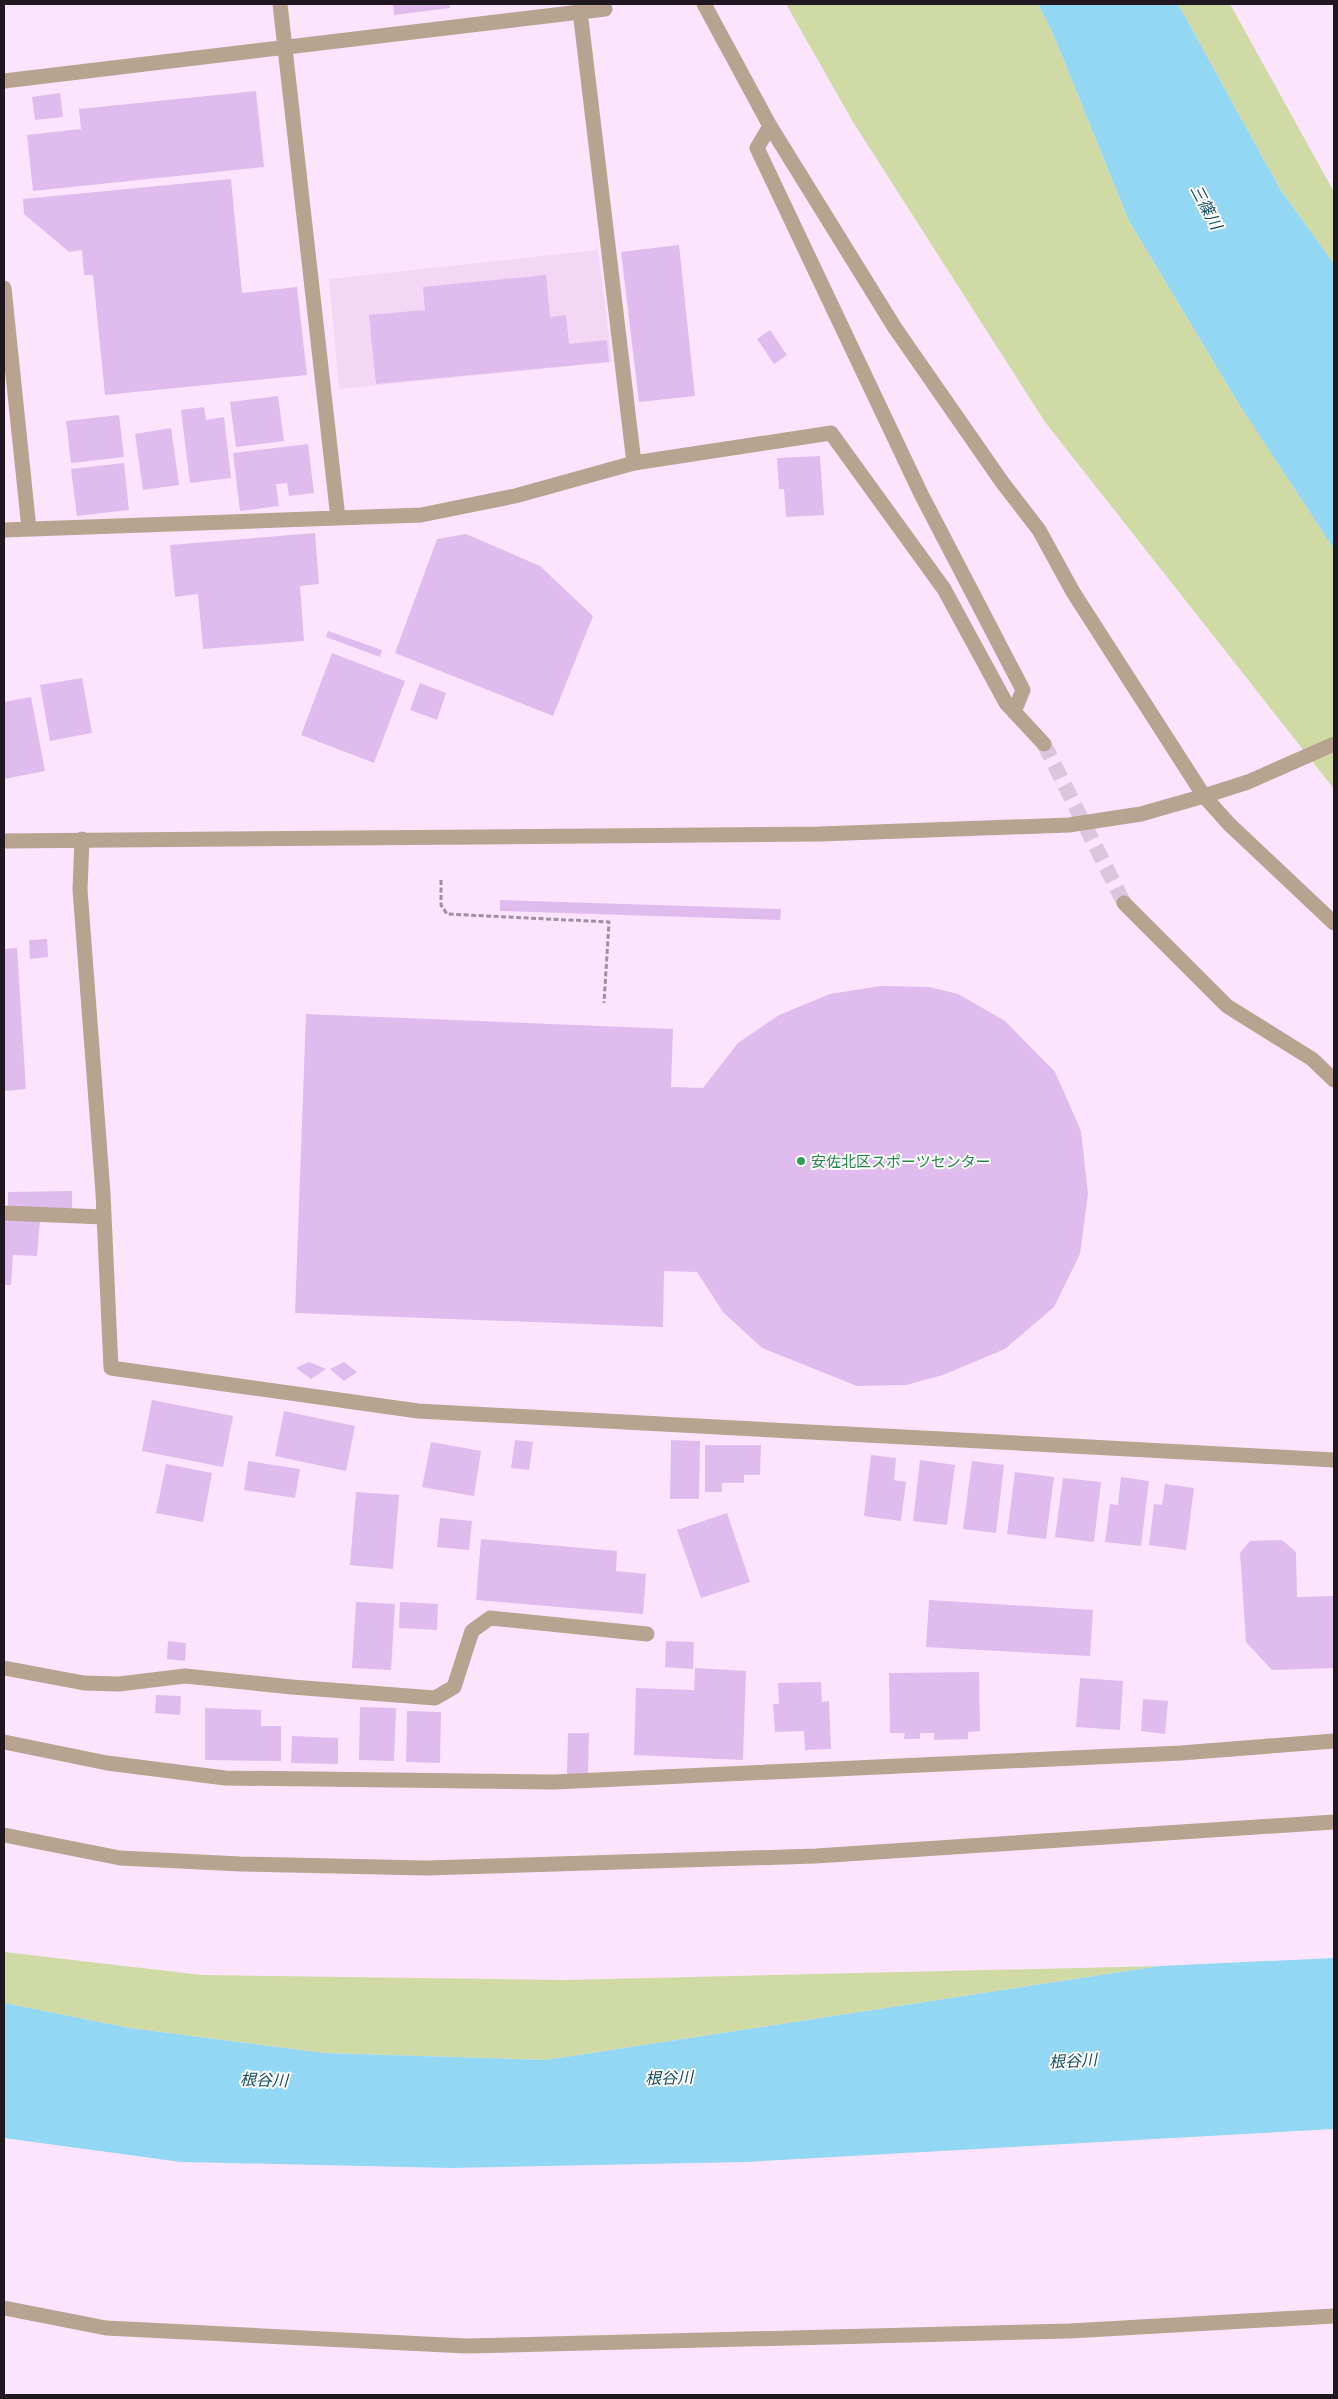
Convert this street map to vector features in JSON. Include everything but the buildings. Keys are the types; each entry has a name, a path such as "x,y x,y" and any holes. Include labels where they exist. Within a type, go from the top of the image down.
{"street":[{"path":"280,4 338,518"},
{"path":"704,4 770,126 895,328 1002,482 1039,530 1073,592 1204,796 1229,824 1334,923"},
{"path":"4,81 605,9"},
{"path":"580,12 634,463"},
{"path":"770,126 757,148 921,494 1023,690 1014,712"},
{"path":"4,288 29,529"},
{"path":"4,530 421,514 515,496 634,463 831,433 944,589 1006,703 1044,744"},
{"path":"4,841 820,834 1069,825 1141,814 1204,796 1248,782 1334,744"},
{"path":"82,839 80,890 104,1217 111,1368 418,1411 1334,1460"},
{"path":"1124,903 1227,1006 1312,1059 1334,1080"},
{"path":"4,1213 104,1217"},
{"path":"4,1668 84,1684 119,1684 186,1676 292,1687 434,1698 454,1687 472,1631 490,1618 647,1634"},
{"path":"4,1742 107,1763 225,1778 554,1782 1181,1753 1334,1741"},
{"path":"4,1835 120,1858 240,1864 426,1868 816,1856 1334,1822"},
{"path":"4,2308 106,2328 466,2346 1070,2331 1334,2316"}],"path":[{"path":"441,880 441,905 448,914 609,922 604,1003"}],"shaded area":[{"path":"598,250 612,362 339,389 329,279"}],"green space":[{"path":"786,4 1038,4 1054,36 1129,221 1240,406 1334,549 1334,789 1045,422 853,122"},
{"path":"1178,4 1230,4 1334,192 1334,264 1280,189"},
{"path":"4,1952 202,1975 564,1980 1160,1966 546,2060 324,2053 130,2028 4,2003"}],"water":[{"name":"三篠川","path":"1038,4 1178,4 1280,189 1334,264 1334,549 1240,406 1129,221 1054,36"},
{"name":"根谷川","path":"1334,1958 1334,2129 746,2162 452,2168 181,2162 4,2138 4,2003 130,2028 324,2053 546,2060 1160,1966"}],"tunnel":[{"path":"1044,744 1124,903"}],"place":[{"name":"安佐北区スポーツセンター","path":"801,1161"}]}
